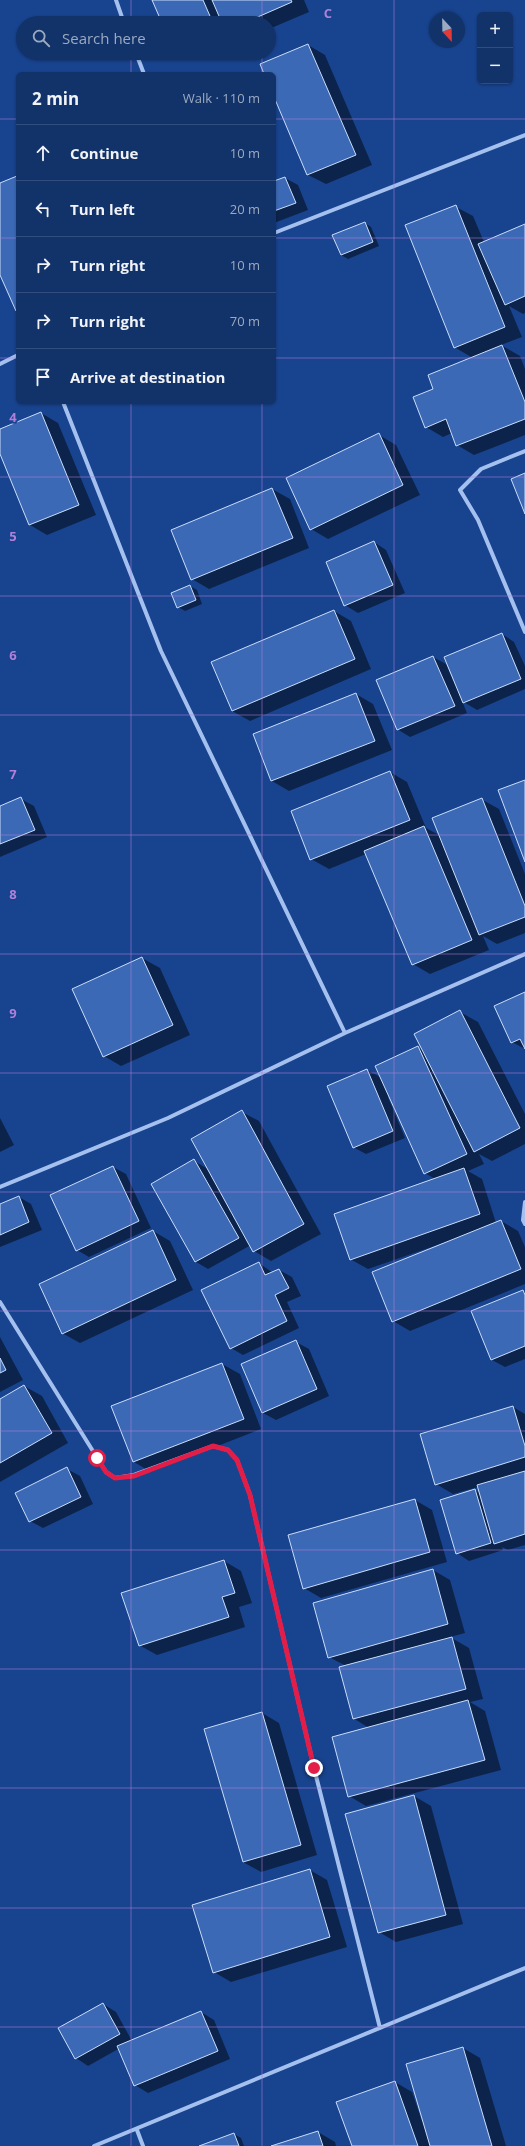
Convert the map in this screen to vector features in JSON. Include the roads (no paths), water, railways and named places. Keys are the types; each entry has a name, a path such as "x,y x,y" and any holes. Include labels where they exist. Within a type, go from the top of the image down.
{"street":[{"path":"116,0 122,16"},
{"path":"139,60 143,72"},
{"path":"276,232 525,135"},
{"path":"0,364 16,356"},
{"path":"64,404 161,651 345,1033"},
{"path":"525,451 481,469 460,490 478,520 525,632"},
{"path":"0,1187 168,1118 345,1033 525,954"},
{"path":"525,1202 523,1220 525,1224"},
{"path":"0,1302 106,1472 115,1478 134,1476 213,1446 228,1450 237,1460 250,1495 314,1768 380,2028"},
{"path":"94,2146 137,2130 525,1968"},
{"path":"137,2130 143,2146"}]}
